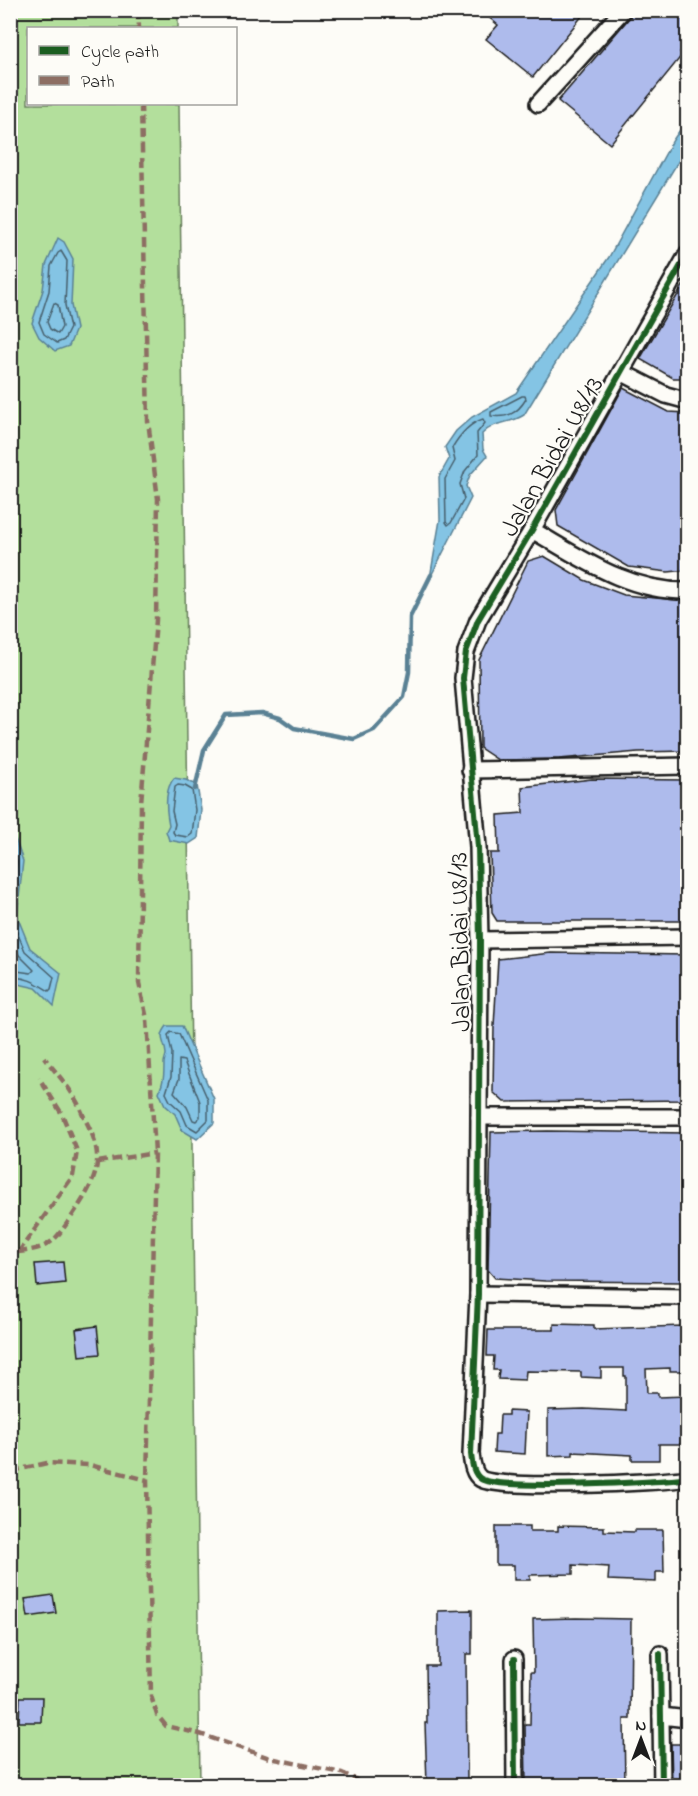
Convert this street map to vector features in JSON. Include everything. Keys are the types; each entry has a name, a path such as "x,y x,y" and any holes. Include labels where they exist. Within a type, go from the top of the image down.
{"street":[{"path":"537,104 623,10"},
{"name":"Jalan Bidai U8/13","path":"687,254 532,530 478,620 466,652 463,678 478,847 480,940 478,1294 471,1454 473,1468 479,1478 489,1482 519,1484 649,1482 687,1478"},
{"name":"Jalan Bidai U8/13","path":"621,372 666,395 687,401"},
{"path":"532,530 623,580 660,590 687,591"},
{"path":"470,770 687,766"},
{"path":"480,940 687,937"},
{"path":"479,1117 687,1117"},
{"path":"478,1294 687,1297"},
{"path":"660,1654 662,1785"},
{"path":"514,1659 514,1785"},
{"path":"661,1716 687,1719"}],"lane":[{"path":"10,1470 12,1471 10,1497"}],"green space":[{"path":"11,11 178,11 178,27 27,27 27,105 179,105 200,1785 11,1785"}],"water":[{"path":"687,120 687,147 524,415 497,424 482,434 483,449 487,456 470,475 466,486 471,498 430,578 440,520 439,477 449,459 445,447 456,431 472,417 516,393 609,257 673,140"},
{"path":"58,238 64,242 73,259 71,305 76,329 69,346 55,351 39,337 32,323 43,290 46,265"},
{"path":"174,778 197,785 201,810 198,838 189,844 169,840 166,831 169,825 167,794"},
{"path":"11,827 23,861 17,916 30,948 61,973 54,1006 36,988 14,983 11,985"},
{"path":"167,1026 182,1026 214,1099 214,1123 197,1139 182,1130 175,1114 165,1105 159,1092 163,1081 166,1054 162,1037"}],"building":[{"path":"480,10 587,10 533,77 486,39 498,25"},
{"path":"633,10 687,10 687,43 680,52 683,54 610,144 558,101 630,17"},
{"path":"687,279 687,378 673,378 640,359"},
{"path":"623,388 669,412 687,413 687,570 668,572 629,567 558,526 556,510"},
{"path":"544,556 584,580 624,595 687,601 687,751 638,752 559,759 498,760 480,748 479,660 528,561"},
{"path":"592,779 687,780 687,921 497,921 492,913 490,853 499,853 498,815 523,813 522,787"},
{"path":"551,953 687,955 687,1100 504,1102 493,1092 498,959"},
{"path":"491,1132 687,1133 687,1282 545,1281 495,1278 488,1270"},
{"path":"63,1262 65,1283 37,1286 35,1264"},
{"path":"554,1324 594,1325 594,1329 683,1326 683,1332 687,1332 687,1371 670,1371 670,1368 646,1369 647,1393 658,1393 658,1397 687,1396 687,1444 659,1444 659,1460 632,1460 632,1455 573,1452 573,1455 548,1456 548,1410 626,1411 624,1368 601,1368 601,1378 581,1377 581,1372 526,1371 525,1380 498,1379 499,1370 493,1370 494,1356 487,1356 488,1330 554,1330"},
{"path":"97,1326 100,1354 79,1356 76,1329"},
{"path":"508,1411 527,1412 525,1454 494,1452 495,1434 499,1434 500,1415 508,1415"},
{"path":"496,1526 530,1526 530,1531 558,1531 558,1526 604,1527 604,1531 663,1530 664,1572 656,1572 656,1582 608,1580 609,1567 573,1565 573,1574 530,1575 530,1580 514,1580 514,1565 496,1565"},
{"path":"53,1595 56,1613 28,1617 25,1599"},
{"path":"472,1610 472,1654 466,1654 467,1785 427,1785 426,1666 438,1666 438,1611"},
{"path":"533,1619 631,1619 630,1719 624,1719 625,1785 526,1785 525,1725 530,1725 531,1672 534,1672"},
{"path":"20,1697 42,1697 41,1722 19,1722"},
{"path":"671,1744 687,1744 687,1785 672,1785"}],"waterway":[{"path":"195,789 204,750 226,715 262,713 280,718 294,728 354,739 374,730 404,697 409,672 410,617 431,575"}],"marked path":[{"path":"138,10 139,27"},
{"path":"141,105 148,421 158,499 156,620 141,803 139,983 147,1019 155,1153 147,1480 151,1696 157,1715 166,1726 200,1734 270,1758 342,1773 355,1779 361,1786"},
{"path":"18,1252 45,1246 56,1238 88,1191 96,1169 96,1146 92,1133 70,1090 44,1057"},
{"path":"10,1264 73,1176 77,1151 62,1114 39,1078"},
{"path":"98,1162 155,1153"},
{"path":"12,1471 47,1463 90,1465 147,1480"}],"cycle path":[{"path":"688,253 532,530 478,620 466,652 463,678 478,847 480,940 478,1294 471,1454 473,1468 481,1479 518,1484 646,1482 688,1478"},
{"path":"660,1654 662,1786"},
{"path":"514,1659 515,1786"}]}
